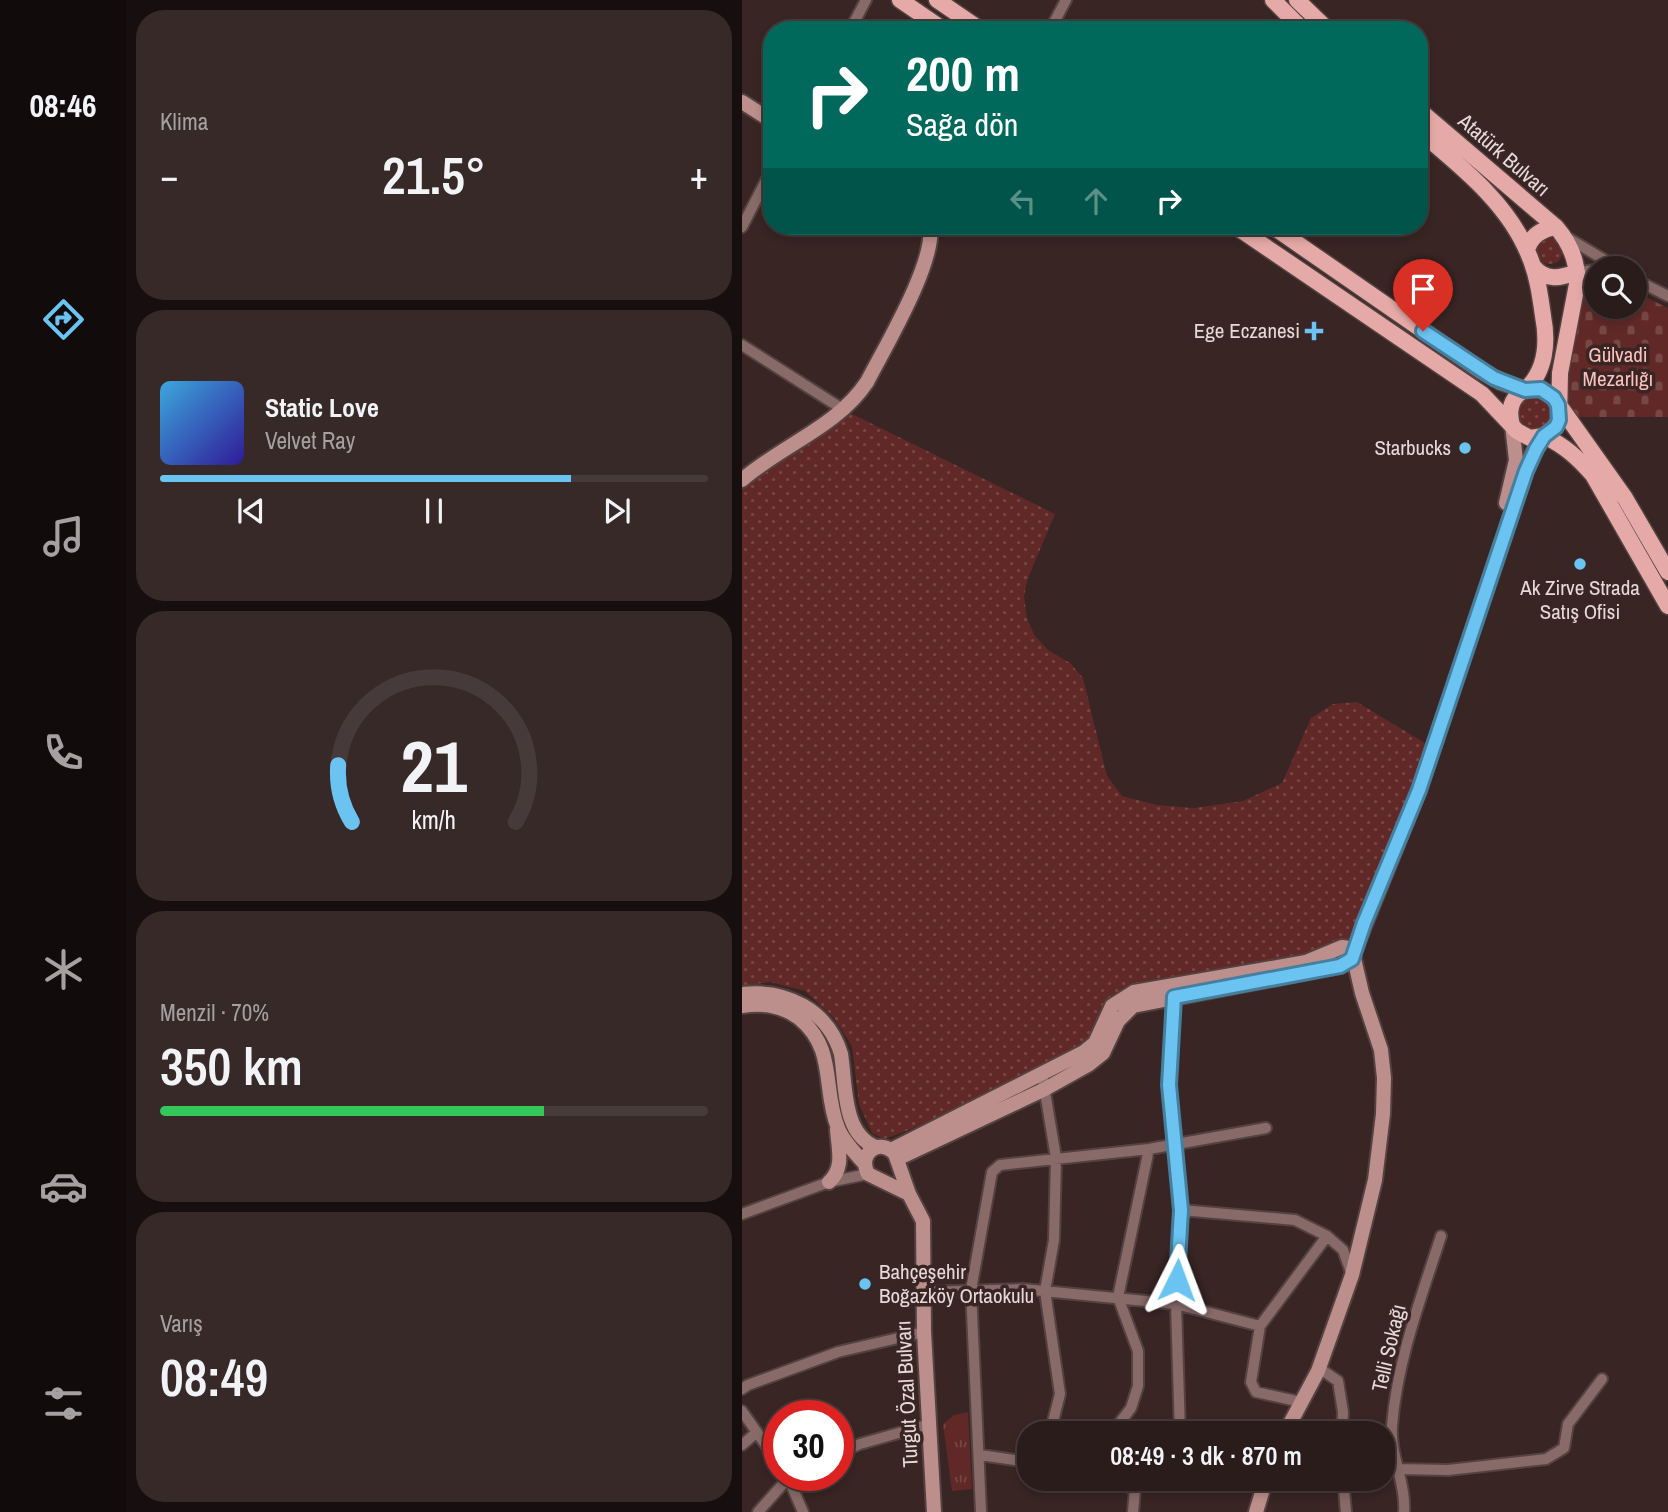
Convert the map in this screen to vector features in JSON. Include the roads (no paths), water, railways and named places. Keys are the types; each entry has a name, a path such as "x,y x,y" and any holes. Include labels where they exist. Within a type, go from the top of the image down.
{"main road":[{"path":"900,0 931,21"},
{"path":"936,0 968,21"},
{"path":"1273,0 1294,21"},
{"path":"1297,0 1319,21"},
{"name":"Atatürk Bulvarı","path":"1428,118 1559,230 1570,248 1577,272 1574,309 1560,373 1558,405"},
{"name":"Atatürk Bulvarı","path":"1428,139 1467,172 1495,202 1527,250 1543,311 1545,342 1540,371 1535,381 1525,390"},
{"path":"1527,250 1529,242 1538,233 1559,230"},
{"path":"1248,235 1482,394 1517,431 1530,438 1551,432 1559,420 1558,405"},
{"path":"1285,235 1480,370 1501,382 1525,390 1541,389 1549,392 1625,498 1668,572"},
{"path":"1533,267 1542,275 1551,278 1577,272"},
{"path":"1512,425 1510,409 1518,394 1525,390"},
{"path":"1544,436 1579,458 1593,475 1668,606"}],"street":[{"path":"855,21 866,0"},
{"path":"1055,21 1066,0"},
{"path":"742,102 763,115"},
{"path":"742,227 763,186"},
{"name":"Atatürk Bulvarı","path":"1559,230 1599,256"},
{"path":"930,235 930,245"},
{"path":"742,480 844,410 867,382 917,282 936,235"},
{"path":"1577,272 1584,271"},
{"path":"1647,285 1668,296"},
{"path":"742,345 844,410"},
{"path":"1484,593 1516,460 1512,425"},
{"path":"895,1158 1044,1082 1094,1043 1108,1011 1116,1002 1134,992 1174,990 1340,966 1350,961 1419,790 1526,471 1544,436"},
{"path":"1291,1421 1319,1368 1352,1275 1375,1180 1383,1114 1384,1078 1381,1049 1362,993 1353,954"},
{"path":"1174,990 1169,1085 1181,1210 1176,1304 1180,1421"},
{"path":"742,994 766,993 793,1000 816,1014 826,1024 838,1043 841,1054 854,1127 862,1139 876,1147"},
{"path":"742,1006 762,1004 780,1007 801,1020 814,1034 825,1058 836,1124 839,1167 836,1176 829,1182"},
{"path":"1044,1082 1056,1158 1054,1240 1045,1290 1060,1394 1053,1421"},
{"path":"836,1124 842,1136 877,1179 892,1175 895,1158"},
{"path":"981,1512 971,1290 992,1172 1000,1164 1149,1149 1266,1128"},
{"path":"866,1168 867,1153 876,1147 881,1146 895,1158"},
{"path":"1121,1421 1131,1408 1138,1386 1138,1351 1118,1297 1149,1149"},
{"name":"Turgut Özal Bulvarı","path":"895,1158 923,1221 924,1332 934,1512"},
{"path":"742,1214 866,1168"},
{"path":"883,1179 909,1194"},
{"path":"1181,1210 1295,1220 1327,1236 1343,1250 1352,1275"},
{"path":"1301,1402 1256,1392 1251,1382 1260,1326 1327,1236"},
{"name":"Telli Sokağı","path":"1404,1512 1405,1502 1397,1469 1392,1428 1402,1364 1441,1236"},
{"path":"924,1292 1045,1290 1118,1297 1176,1304 1260,1326"},
{"path":"742,1389 838,1352 924,1332"},
{"path":"1319,1368 1338,1381 1343,1421"},
{"path":"1397,1469 1448,1470 1546,1459 1564,1448 1568,1424 1602,1379"},
{"path":"742,1411 763,1441"},
{"path":"854,1447 930,1424"},
{"path":"742,1445 757,1432"},
{"path":"980,1455 1017,1460"},
{"path":"758,1512 776,1491"},
{"path":"794,1491 803,1512"},
{"path":"1133,1512 1135,1491"},
{"path":"1256,1512 1262,1491"},
{"path":"1344,1491 1346,1512"}],"place":[{"name":"Ege Eczanesi","path":"1314,331"},
{"name":"Starbucks","path":"1465,448"},
{"name":"Ak Zirve Strada Satış Ofisi","path":"1580,564"},
{"name":"Bahçeşehir Boğazköy Ortaokulu","path":"865,1284"}],"park label":[{"name":"Gülvadi Mezarlığı","path":"1618,367"}]}
